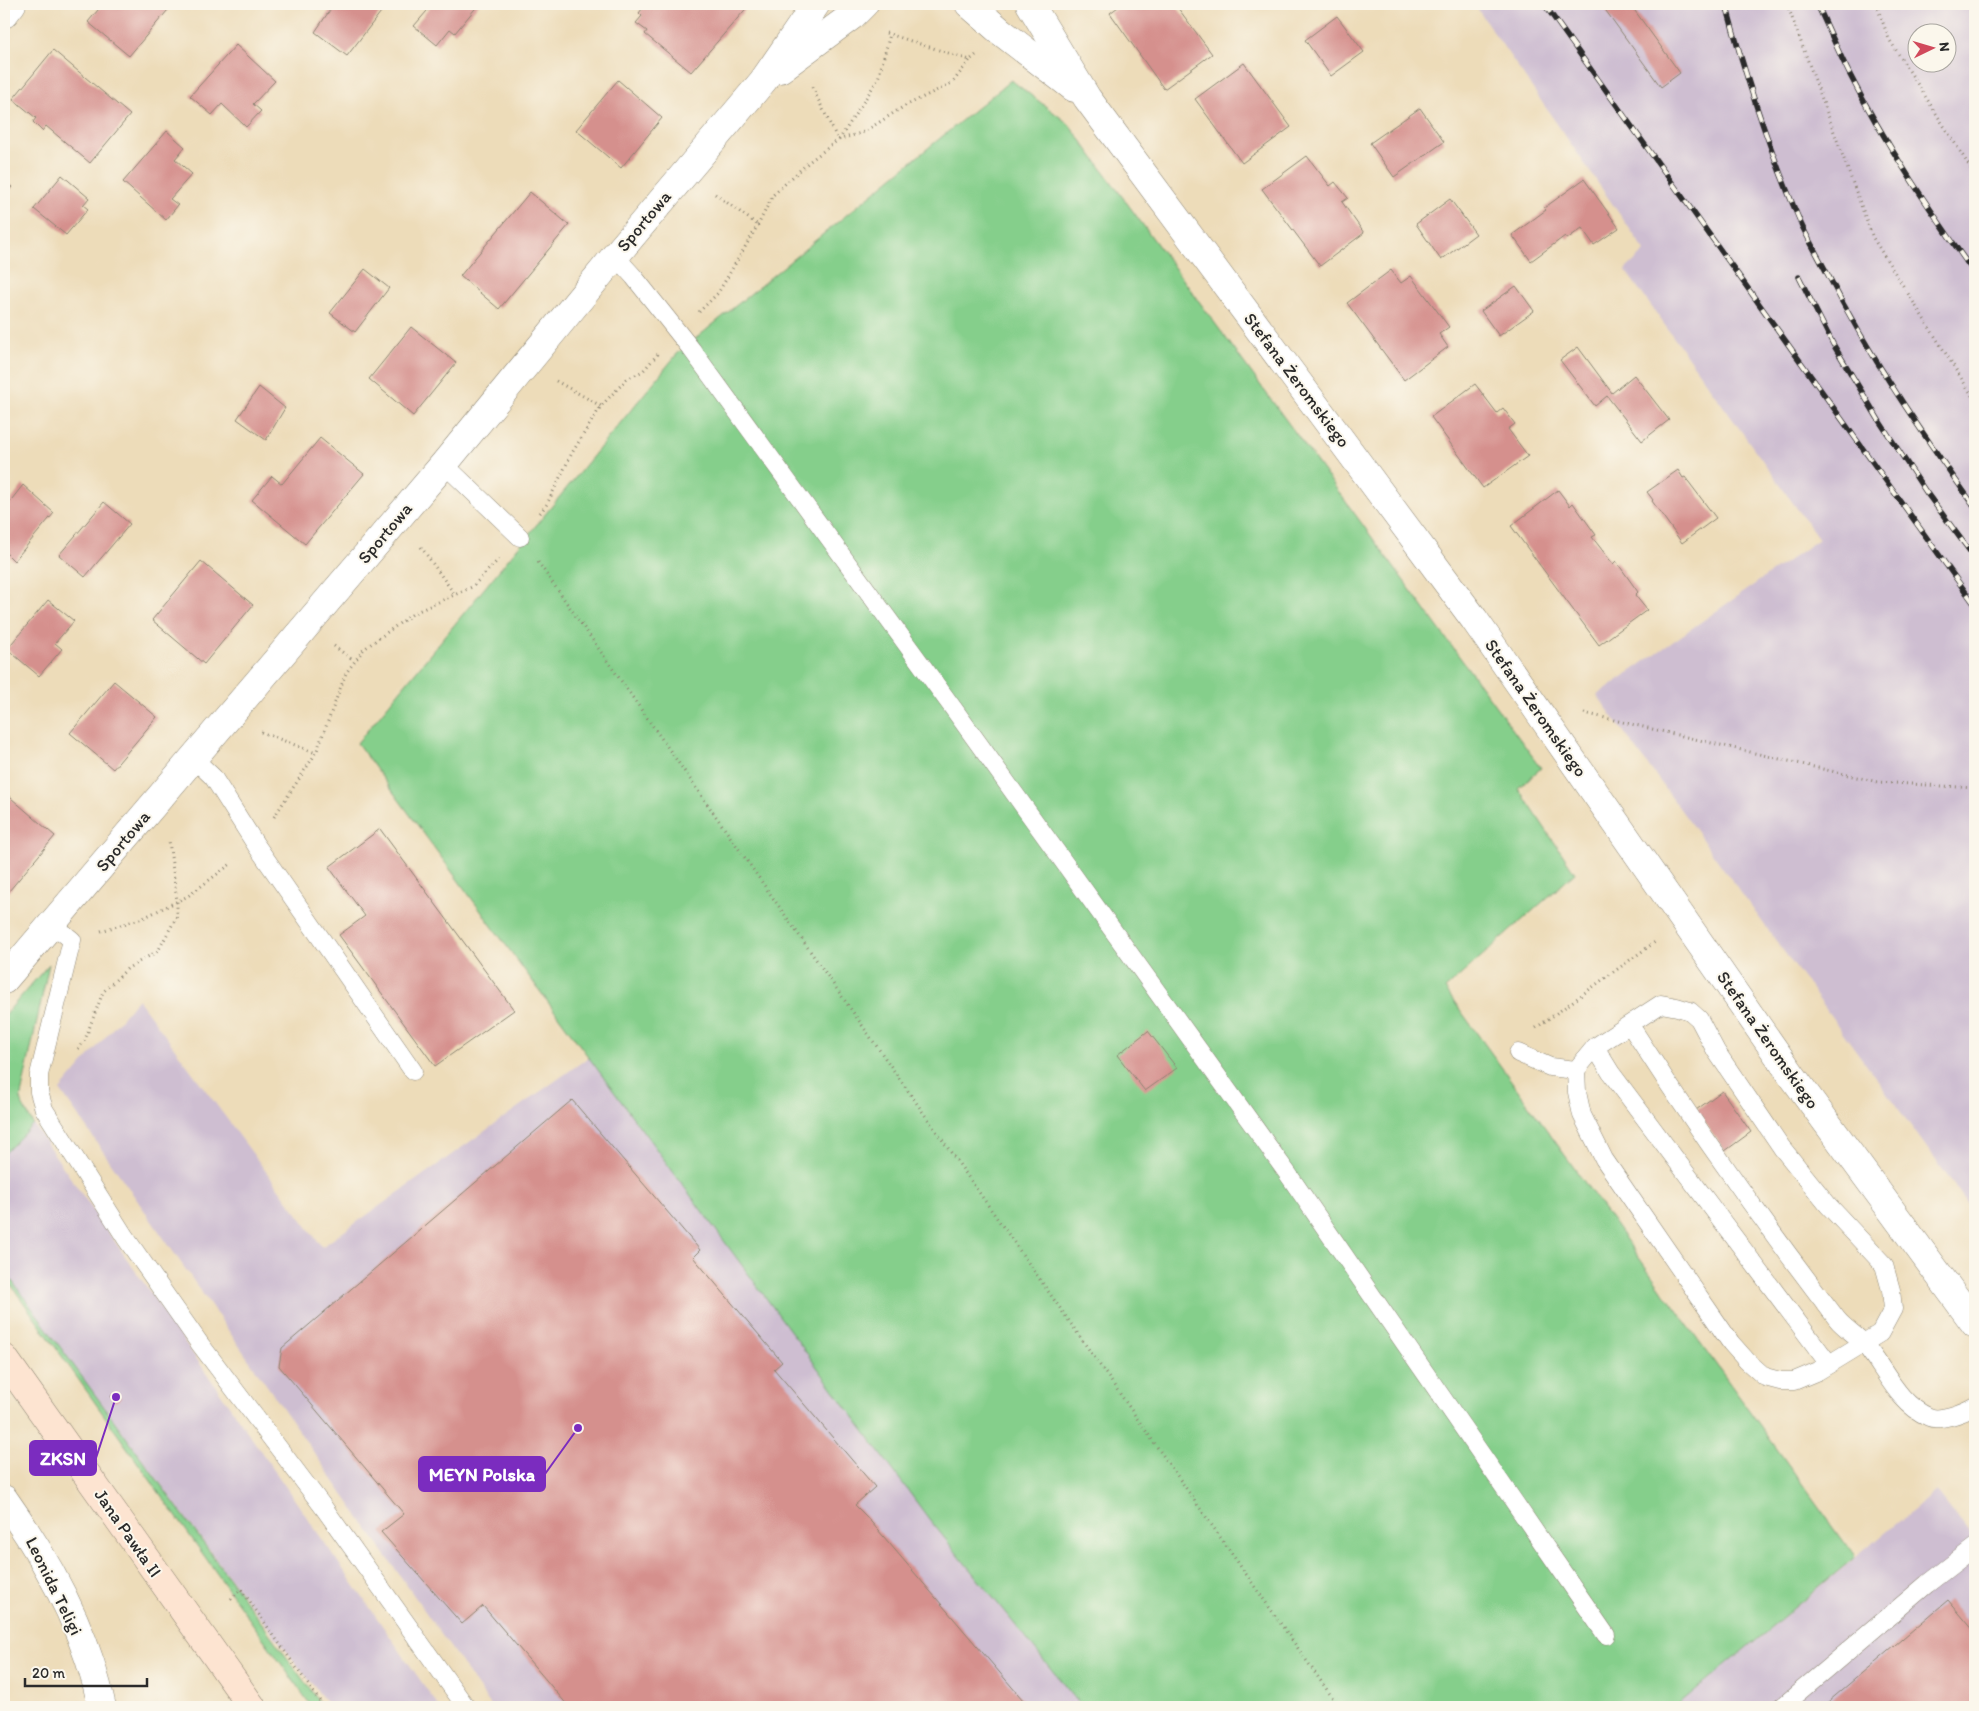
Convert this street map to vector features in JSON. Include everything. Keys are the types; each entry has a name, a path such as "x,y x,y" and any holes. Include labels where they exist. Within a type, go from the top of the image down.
{"main road":[{"name":"Jana Pawła II","path":"4,1358 252,1707"}],"street":[{"path":"4,14 12,4"},
{"name":"Sportowa","path":"4,980 444,464 615,256 763,81 816,4"},
{"name":"Sportowa","path":"763,81 853,15 864,4"},
{"name":"Stefana Żeromskiego","path":"969,4 1000,31 1087,98"},
{"name":"Stefana Żeromskiego","path":"1030,4 1087,98 1474,619 1791,1074 1975,1324"},
{"name":"Leonida Teligi","path":"4,1499 30,1536 64,1598 87,1656 102,1707"}],"lane":[{"path":"615,256 692,350 942,692 1288,1174 1606,1635"},
{"path":"444,464 520,537"},
{"path":"193,758 213,777 256,845 413,1071"},
{"path":"51,923 72,940 39,1074 39,1092 44,1109 125,1237 178,1313 324,1508 466,1707"},
{"path":"1661,1004 1677,1006 1690,1011 1699,1019 1716,1051 1782,1148 1828,1205 1884,1265 1891,1290 1893,1310 1880,1332 1864,1344 1818,1371 1794,1381 1780,1381 1765,1376 1747,1361 1732,1343 1604,1159 1582,1115 1577,1092 1576,1070 1595,1047 1661,1004"},
{"path":"1630,1025 1677,1099 1753,1206 1838,1321 1864,1344 1908,1405 1931,1419 1960,1414 1975,1406"},
{"path":"1595,1047 1611,1073 1829,1364"},
{"path":"1518,1053 1550,1067 1576,1070"},
{"path":"1782,1707 1927,1584 1975,1547"}],"path":[{"path":"1656,4 1661,4"},
{"path":"1787,4 1873,238 1975,400"},
{"path":"1876,4 1889,39 1975,176"},
{"path":"883,32 970,60"},
{"path":"838,140 878,79 890,34"},
{"path":"72,940 143,918 188,896 256,845 316,753 346,673 364,648 414,614 472,587 520,537 547,504 572,453 600,406 627,380 643,370 718,293 758,225 773,195 810,161 838,140 864,132 903,106 952,83 976,54"},
{"path":"812,87 838,140"},
{"path":"708,189 758,225"},
{"path":"549,377 600,406"},
{"path":"520,537 1339,1707"},
{"path":"420,546 455,595"},
{"path":"328,641 354,661"},
{"path":"1576,711 1878,782 1975,788"},
{"path":"253,729 316,753"},
{"path":"77,1049 84,1042 103,992 128,968 158,951 177,916 177,901 168,836"},
{"path":"1535,1028 1684,921"},
{"path":"230,1599 241,1589 324,1707"}],"shaded area":[{"path":"1474,4 1975,4 1975,1214 1597,695 1819,539 1625,270 1645,251"},
{"path":"138,999 322,1247 589,1057 929,1519 1082,1707 492,1707 60,1090"},
{"path":"33,1124 439,1707 330,1707 235,1585 4,1270 4,1154"},
{"path":"1936,1491 1975,1540 1975,1707 1675,1707"}],"green space":[{"path":"1011,80 1069,124 1541,768 1518,788 1575,873 1445,989 1855,1557 1675,1707 1082,1707 929,1519 357,743 677,354"},
{"path":"49,964 20,1100 33,1124 4,1154 4,1016"},
{"path":"4,1270 323,1707 312,1707 4,1275"}],"building":[{"path":"103,4 173,4 129,56 88,22"},
{"path":"322,4 379,4 384,8 347,56 315,32 330,10"},
{"path":"433,4 479,4 455,33 450,29 437,45 414,26"},
{"path":"646,4 750,4 691,72 645,34 647,31 636,23 642,16 639,13"},
{"path":"1122,4 1175,4 1212,54 1164,89 1110,13"},
{"path":"1601,4 1630,4 1680,73 1661,87"},
{"path":"1337,16 1364,52 1331,76 1305,40"},
{"path":"236,45 275,81 253,104 261,111 246,127 222,104 212,115 190,96"},
{"path":"53,50 130,115 90,163 46,126 42,131 33,122 36,118 13,99"},
{"path":"1244,63 1291,127 1242,163 1195,99"},
{"path":"618,80 662,118 621,168 576,130"},
{"path":"1420,108 1444,142 1394,177 1370,143"},
{"path":"167,131 185,147 175,159 192,174 170,199 178,205 166,220 123,182"},
{"path":"1307,156 1330,186 1335,182 1348,198 1342,202 1364,233 1320,266 1262,189"},
{"path":"62,175 89,198 83,205 88,209 66,235 34,209"},
{"path":"1584,179 1619,228 1594,245 1582,228 1567,239 1565,236 1531,261 1512,235 1546,210 1544,208"},
{"path":"4,180 12,187 4,196"},
{"path":"530,192 569,225 499,309 460,276"},
{"path":"1450,199 1476,234 1441,260 1416,224"},
{"path":"365,269 389,288 355,332 330,313"},
{"path":"1391,270 1401,283 1411,276 1449,327 1439,334 1448,347 1404,380 1347,303"},
{"path":"1516,286 1534,311 1499,336 1481,311"},
{"path":"411,327 456,363 413,416 369,379"},
{"path":"1578,347 1612,393 1634,375 1669,420 1642,441 1607,396 1595,406 1560,360"},
{"path":"1475,384 1497,413 1503,408 1515,424 1508,429 1528,456 1483,488 1431,417"},
{"path":"259,387 285,408 266,440 237,419"},
{"path":"320,438 364,474 305,544 252,500 272,476 282,484"},
{"path":"1678,470 1716,518 1682,543 1647,492"},
{"path":"23,485 54,513 14,561 4,551 4,509"},
{"path":"1558,490 1570,506 1573,503 1596,535 1592,537 1613,564 1616,561 1638,592 1635,595 1647,610 1599,645 1511,526"},
{"path":"104,502 130,524 85,577 59,555"},
{"path":"201,561 253,605 204,664 152,620"},
{"path":"48,600 74,621 55,643 62,649 39,676 7,649"},
{"path":"114,681 157,717 113,769 70,733"},
{"path":"4,792 55,836 4,897"},
{"path":"380,829 514,1010 435,1066 339,935 365,916 329,867"},
{"path":"1148,1031 1177,1068 1145,1091 1117,1055"},
{"path":"1722,1091 1751,1132 1725,1151 1696,1110"},
{"path":"572,1100 700,1250 693,1257 782,1362 774,1369 875,1487 855,1505 1029,1707 569,1707 483,1606 462,1624 381,1532 404,1514 279,1366 282,1348"},
{"path":"116,1392 121,1398 115,1402 111,1396"},
{"path":"1948,1600 1975,1632 1975,1707 1822,1707"}],"railway":[{"path":"1544,4 1975,605"},
{"path":"1726,4 1760,116 1802,226 1843,304 1878,364 1975,507"},
{"path":"1817,4 1849,73 1893,151 1975,274"},
{"path":"1799,277 1833,344 1880,422 1926,492 1975,558"}],"place":[{"name":"ZKSN","path":"116,1397"},
{"name":"MEYN Polska","path":"578,1428"}]}
